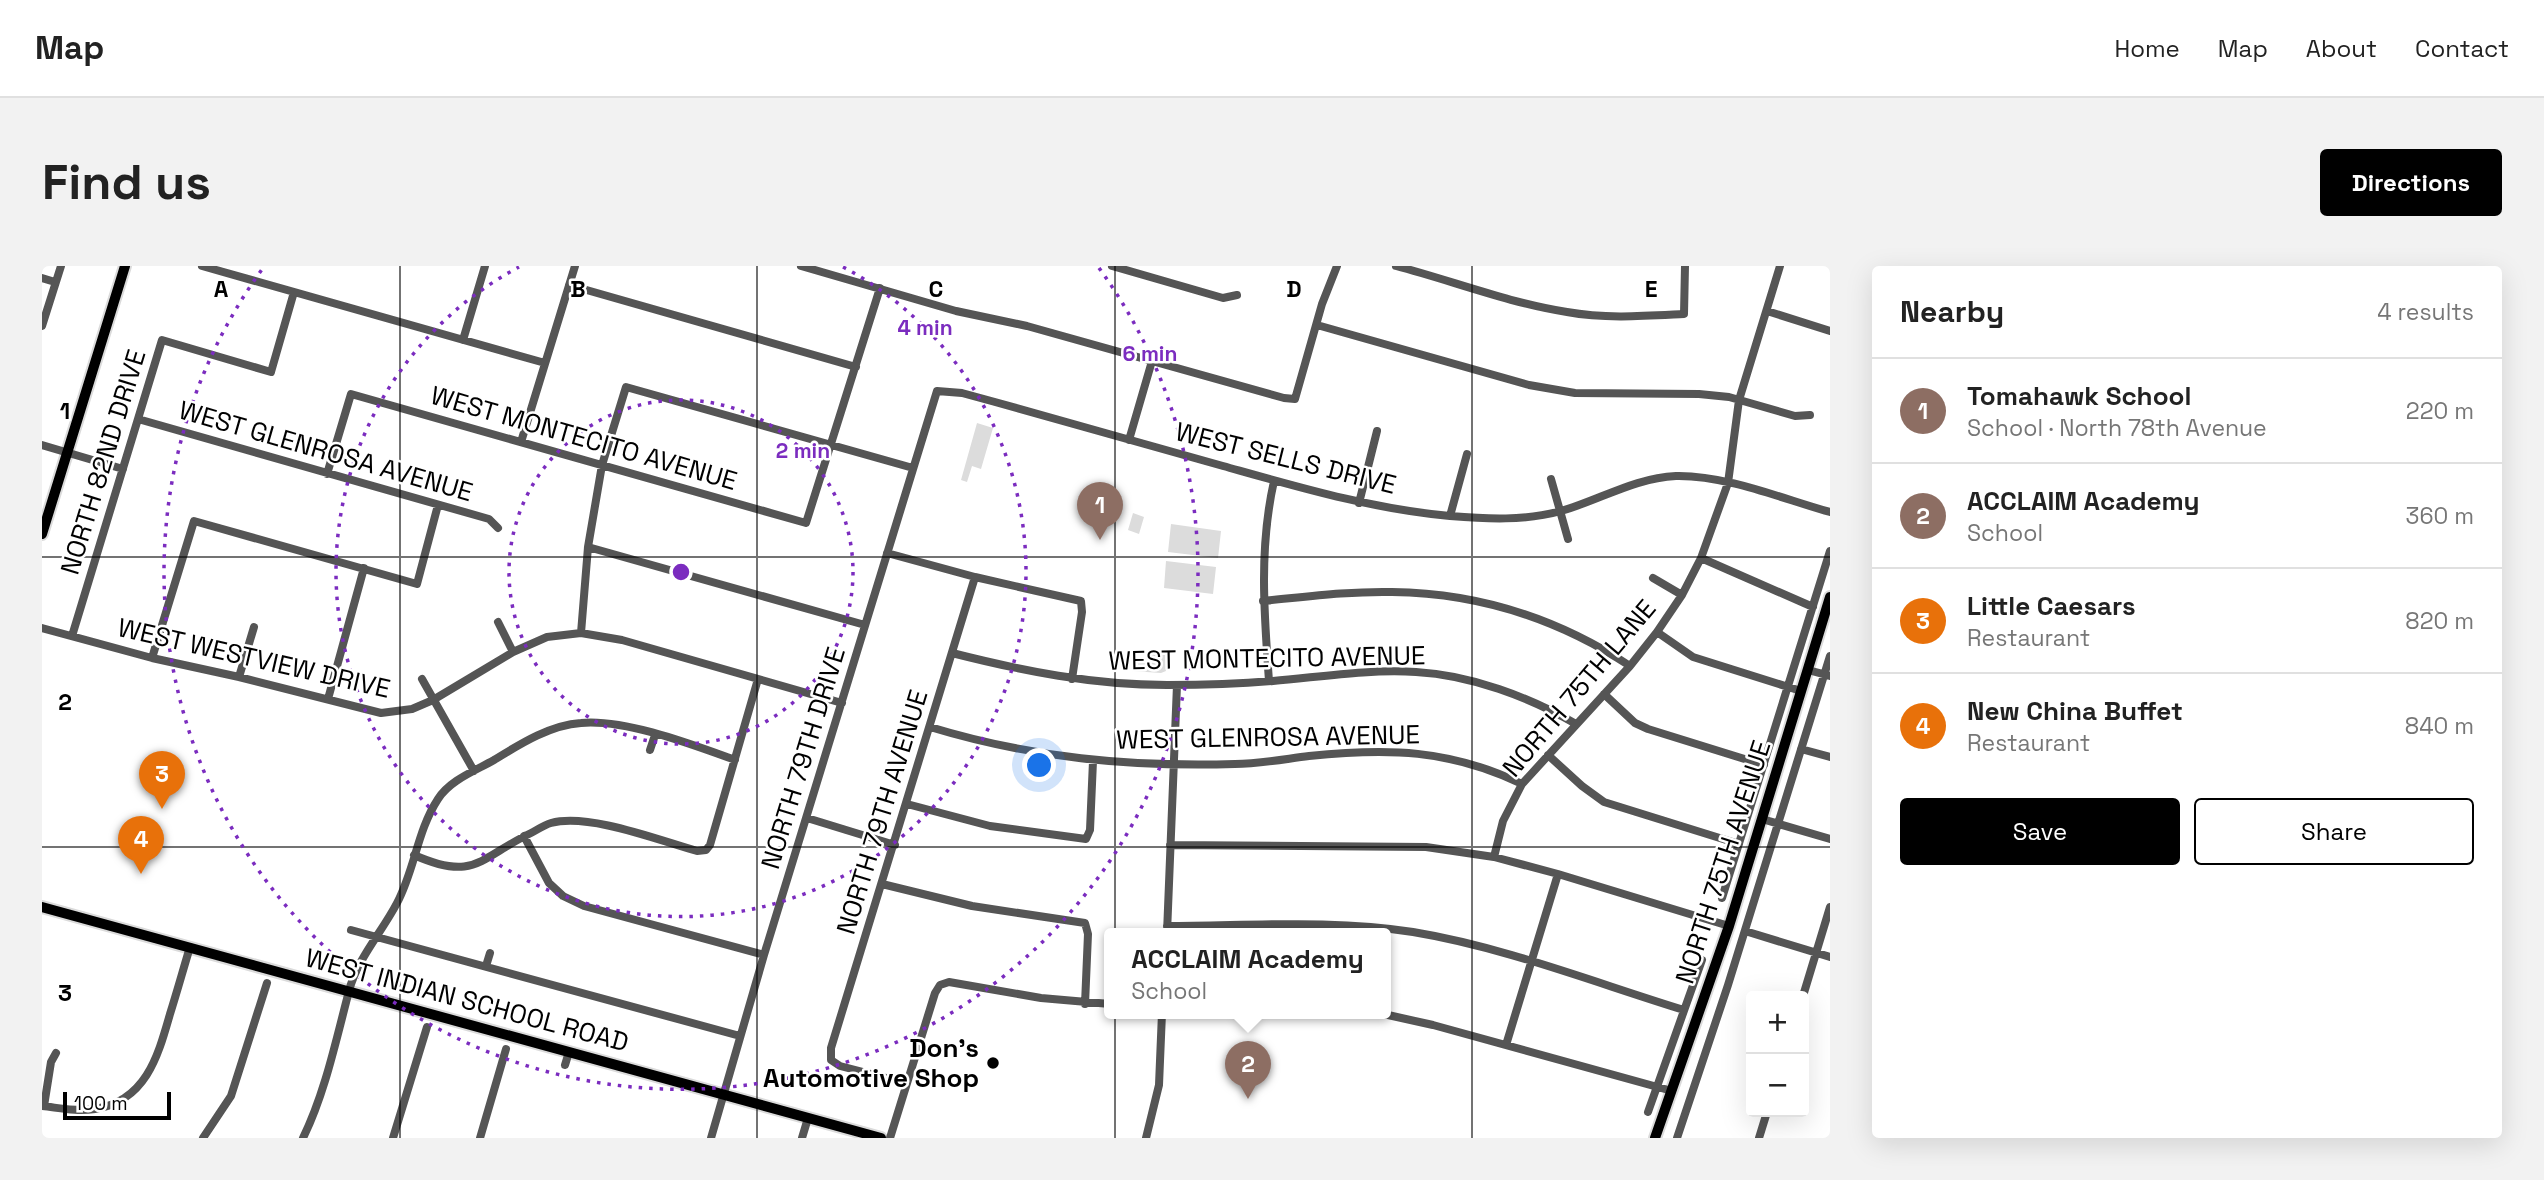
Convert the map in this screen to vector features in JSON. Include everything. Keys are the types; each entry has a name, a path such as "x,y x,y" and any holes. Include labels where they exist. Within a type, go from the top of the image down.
{"main road":[{"path":"42,534 125,266"},
{"name":"NORTH 75TH AVENUE","path":"1655,1138 1728,926 1830,597"},
{"name":"WEST INDIAN SCHOOL ROAD","path":"42,907 881,1138"}],"street":[{"path":"42,326 61,266"},
{"path":"202,266 545,363"},
{"path":"463,340 485,266"},
{"path":"521,442 575,266"},
{"path":"1112,266 1223,298 1237,295"},
{"path":"1153,278 1157,266"},
{"path":"806,267 956,311 1027,326 1295,399 1337,266"},
{"path":"1396,266 1419,269 1534,305 1568,313 1605,316 1684,314 1685,266"},
{"name":"NORTH 75TH LANE","path":"1494,857 1503,821 1522,784 1630,666 1657,632 1682,595 1701,558 1728,483 1739,400 1780,266"},
{"path":"42,278 55,282"},
{"path":"569,285 856,367"},
{"path":"832,445 880,288"},
{"name":"NORTH 82ND DRIVE","path":"72,636 162,340 271,372 294,292"},
{"path":"1766,311 1830,331"},
{"path":"1317,325 1529,385 1575,393 1699,394 1739,400 1795,416 1810,415"},
{"path":"1129,440 1152,361"},
{"path":"581,633 588,547 602,465 626,387 913,468"},
{"name":"WEST SELLS DRIVE","path":"937,391 962,393 1359,503 1450,516 1527,517 1560,511 1651,479 1687,477 1728,483 1830,512"},
{"name":"NORTH 79TH DRIVE","path":"710,1138 937,391"},
{"name":"WEST MONTECITO AVENUE","path":"327,474 351,394 806,523 832,445"},
{"name":"WEST GLENROSA AVENUE","path":"138,419 489,519 498,528"},
{"path":"1359,503 1377,431"},
{"path":"42,445 123,470"},
{"path":"1450,516 1467,454"},
{"path":"1551,480 1568,539"},
{"path":"1269,681 1263,559 1274,481"},
{"path":"152,659 194,521 417,584 438,505"},
{"path":"588,547 865,625"},
{"name":"NORTH 75TH AVENUE","path":"1722,898 1830,551"},
{"path":"887,553 975,577 1081,601 1082,612 1072,679"},
{"path":"1701,558 1813,607"},
{"path":"328,699 364,568"},
{"name":"NORTH 79TH AVENUE","path":"906,1083 840,1066 831,1060 831,1048 975,577"},
{"path":"1653,578 1682,595"},
{"path":"1263,601 1391,592 1475,601 1555,624 1595,642 1630,666"},
{"path":"498,622 513,652"},
{"path":"239,677 254,627"},
{"name":"WEST WESTVIEW DRIVE","path":"42,628 152,659 239,677 382,713 412,709 433,700 422,679"},
{"path":"1657,632 1693,657 1801,691"},
{"path":"474,771 433,700 513,652 547,637 581,633 622,639 842,703"},
{"name":"WEST MONTECITO AVENUE","path":"952,653 1072,679 1119,684 1177,685 1269,681 1363,672 1417,672 1495,689 1531,702 1576,724"},
{"name":"NORTH 75TH AVENUE","path":"1677,1138 1827,675 1830,656"},
{"path":"1808,670 1827,675"},
{"path":"414,855 437,865 456,868 475,866 524,836 551,824 578,821 706,850 710,845 736,760 758,679"},
{"path":"1167,928 1177,685"},
{"path":"1604,694 1635,723 1648,729 1764,765"},
{"path":"303,1138 349,991 375,936 397,903 428,815 440,796 462,778 525,741 579,723 601,723 655,735 736,760"},
{"name":"WEST GLENROSA AVENUE","path":"930,727 1004,747 1093,761 1238,764 1385,750 1454,759 1488,768 1522,784"},
{"path":"650,750 655,735"},
{"path":"1801,749 1830,757"},
{"path":"1548,755 1604,802 1740,844"},
{"path":"906,804 990,826 1086,839 1090,830 1093,761"},
{"path":"807,818 895,845"},
{"path":"1762,819 1830,839"},
{"path":"524,836 549,883 563,896 584,906 764,955"},
{"path":"1170,845 1426,847 1494,857 1728,926"},
{"path":"1506,1045 1558,874"},
{"path":"883,884 972,906 1085,923 1088,934 1085,1004"},
{"path":"1805,991 1830,907"},
{"path":"1213,928 1352,925 1378,928"},
{"path":"1391,929 1470,945 1685,1010"},
{"path":"351,930 740,1036"},
{"path":"1745,931 1830,957"},
{"path":"56,1053 51,1062 43,1106 72,1110 99,1109 123,1098 139,1086 156,1060 190,947"},
{"path":"486,966 490,953"},
{"name":"NORTH 75TH AVENUE","path":"1648,1112 1702,960"},
{"path":"890,1138 935,993 940,985 949,982 1085,1004 1104,1004"},
{"path":"203,1138 231,1096 267,983"},
{"path":"1391,1016 1672,1091"},
{"path":"1146,1138 1159,1085 1162,1019"},
{"path":"393,1138 427,1027"},
{"path":"480,1138 506,1049"},
{"path":"565,1065 569,1052"},
{"path":"1759,1138 1765,1117"},
{"path":"802,1138 808,1118"}],"shaded area":[{"path":"977,423 993,428 981,469 972,466 967,482 961,480"},
{"path":"1133,513 1144,517 1139,534 1128,530"},
{"path":"1171,524 1221,531 1218,558 1168,552"},
{"path":"1166,561 1216,567 1213,594 1164,588"},
{"path":"1152,653 1166,653 1166,671 1132,671 1133,661 1151,662"}],"place":[{"name":"Tomahawk School","path":"1100,540"},
{"name":"Little Caesars","path":"162,809"},
{"name":"New China Buffet","path":"141,874"},
{"name":"Don's Automotive Shop","path":"993,1063"},
{"name":"ACCLAIM Academy","path":"1248,1099"}]}
